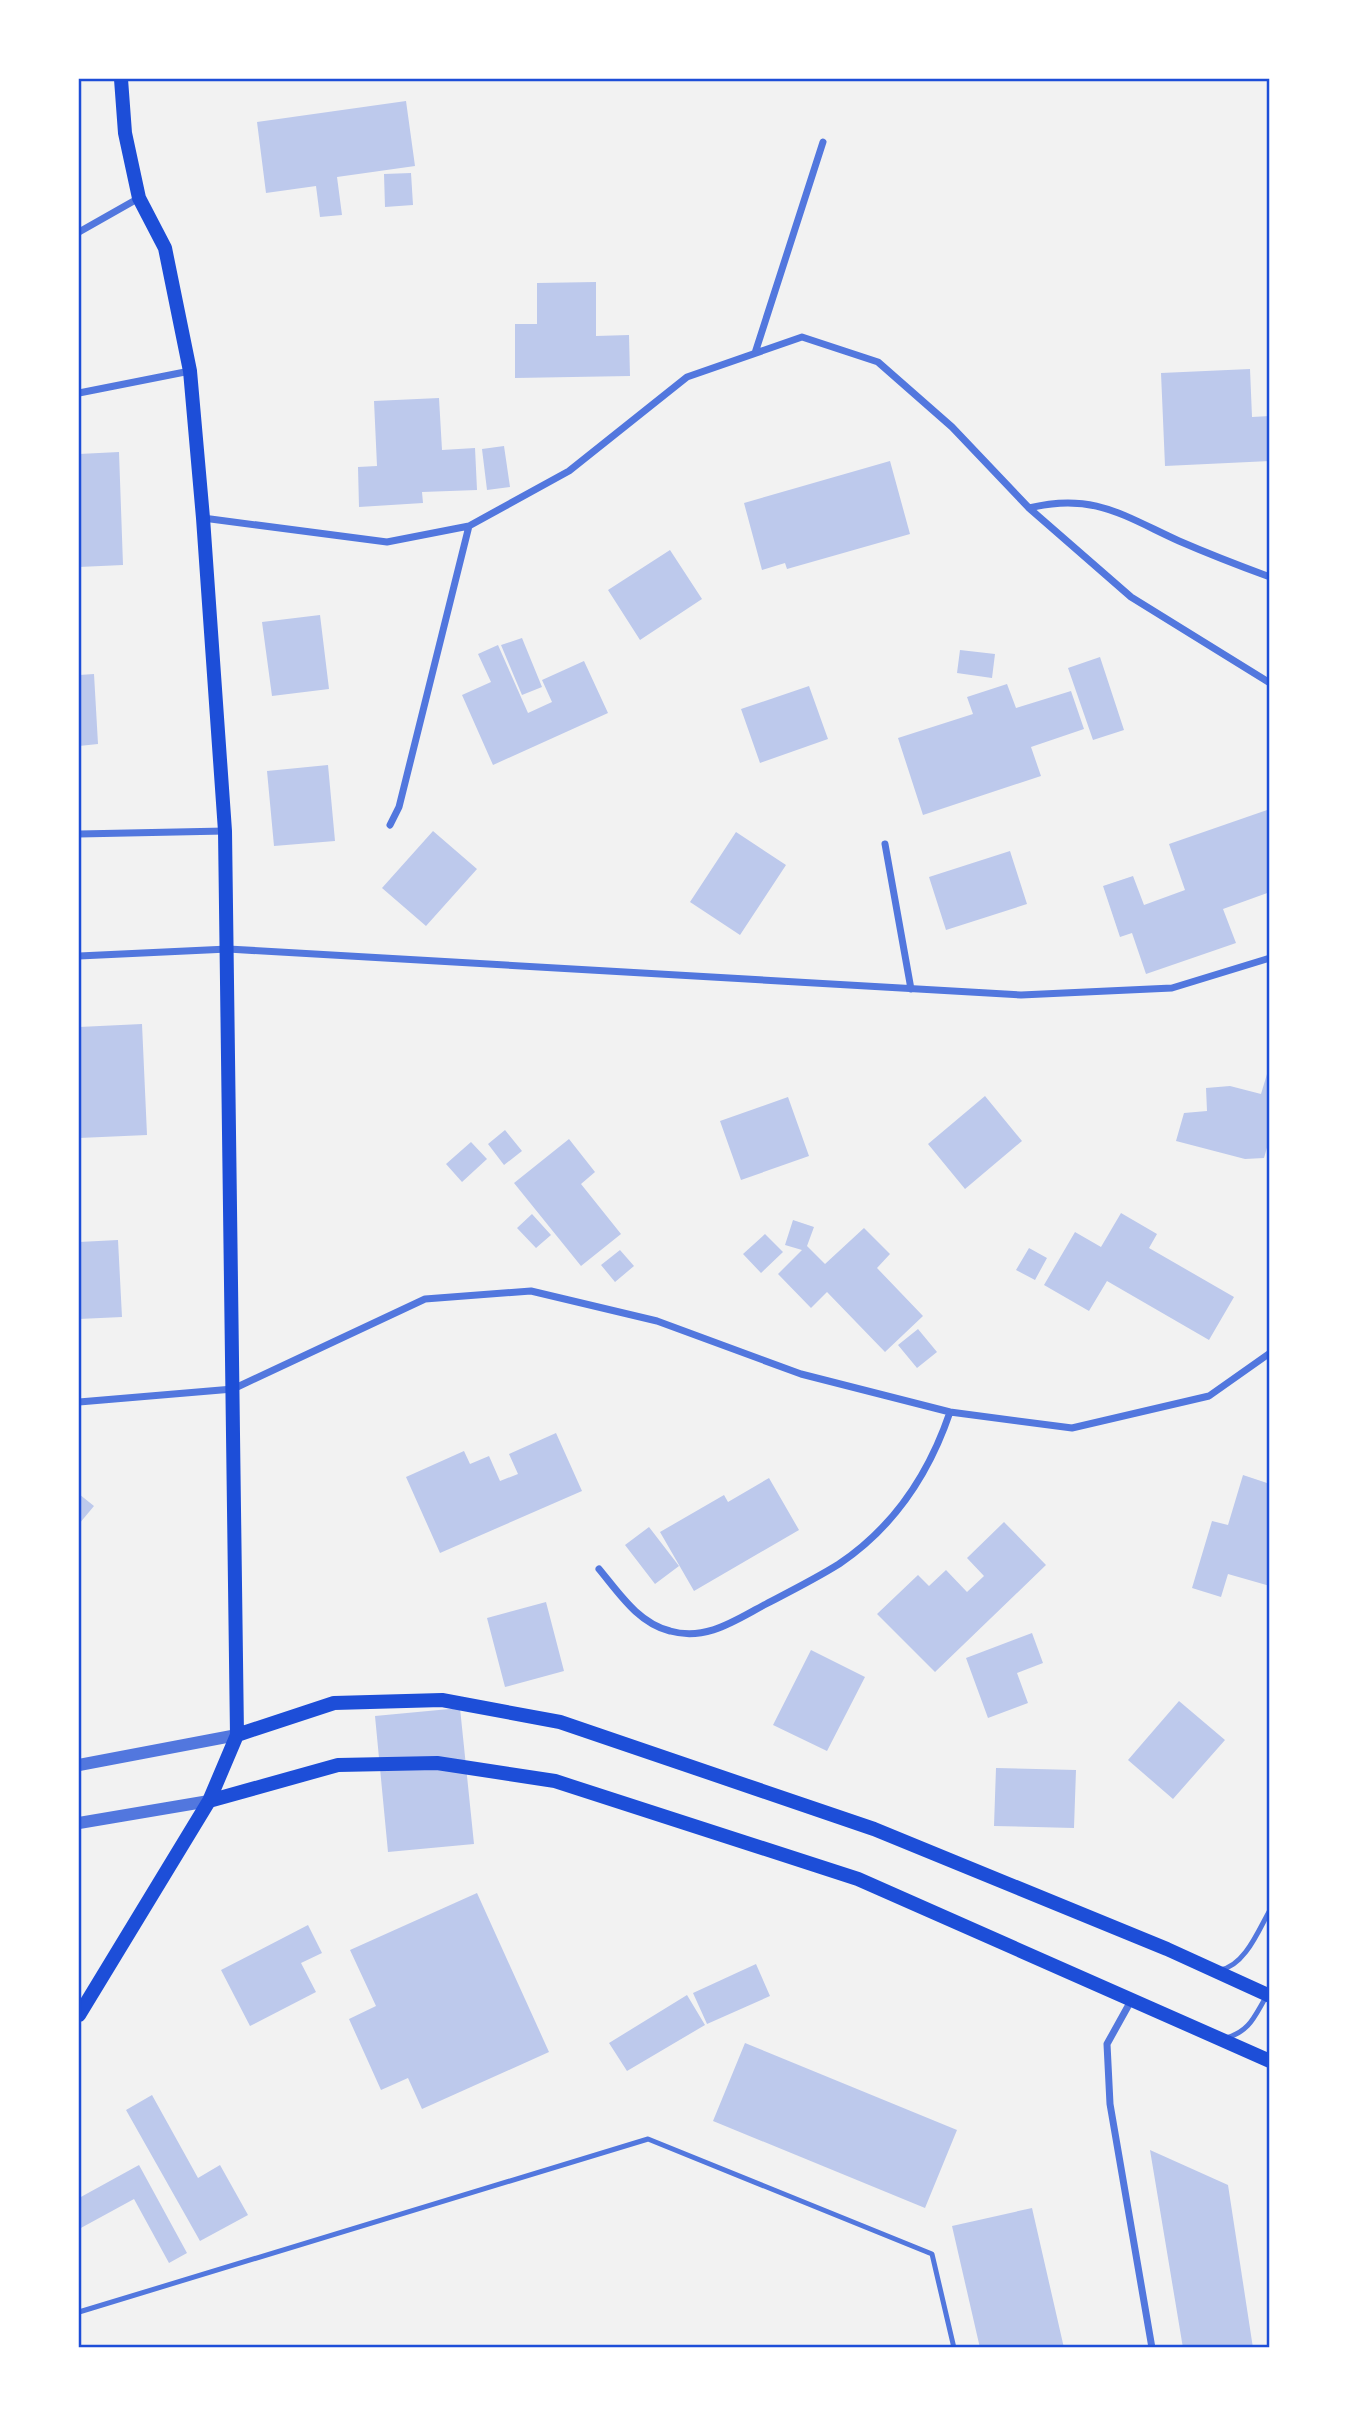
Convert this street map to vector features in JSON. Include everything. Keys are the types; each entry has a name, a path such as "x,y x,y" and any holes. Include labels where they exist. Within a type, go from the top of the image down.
{"main road":[{"path":"79,2015 209,1801 237,1735 225,831 190,371 165,248 138,198 125,133 121,79"},
{"path":"237,1735 334,1703 442,1700 560,1722 873,1829 1269,1993"},
{"path":"209,1801 338,1765 437,1763 555,1782 858,1880 1270,2060"}],"street":[{"path":"755,353 823,142"},
{"path":"79,232 138,198"},
{"path":"203,518 387,542 468,526 569,471 687,377 802,337 878,362 952,427 1029,508 1131,597 1270,683"},
{"path":"79,393 190,371"},
{"path":"1029,508 1043,504 1078,502 1117,511 1177,540 1270,577"},
{"path":"390,825 399,807 468,526"},
{"path":"79,834 225,831"},
{"path":"885,844 911,989"},
{"path":"79,956 228,949 1021,995 1172,988 1270,958"},
{"path":"79,1402 233,1389 425,1299 531,1291 657,1321 801,1374 950,1412 1072,1428 1209,1396 1270,1353"},
{"path":"599,1569 639,1615 653,1625 685,1634 718,1629 838,1564 866,1544 891,1519 912,1492 936,1449 950,1412"},
{"path":"79,1765 237,1735"},
{"path":"79,1824 209,1801"},
{"path":"1133,1999 1107,2043 1110,2104 1152,2348"}],"lane":[{"path":"1242,1956 1270,1910"},
{"path":"1214,1970 1225,1970 1242,1956 1270,1918"},
{"path":"1223,2039 1240,2034 1247,2028 1269,1993"},
{"path":"79,2312 648,2139 932,2254 954,2348"}],"building":[{"path":"406,101 415,166 337,177 342,215 320,217 316,186 266,193 257,122"},
{"path":"411,173 413,205 385,207 384,174"},
{"path":"596,282 596,336 629,335 630,376 515,378 515,324 537,324 537,283"},
{"path":"1250,369 1252,417 1270,416 1270,461 1165,466 1161,373"},
{"path":"439,398 442,450 475,448 477,490 422,492 423,503 359,507 358,467 377,466 374,401"},
{"path":"504,446 510,487 487,490 482,449"},
{"path":"119,452 123,565 79,567 79,454"},
{"path":"890,461 910,534 787,569 785,563 762,570 744,503"},
{"path":"670,550 702,599 640,640 608,590"},
{"path":"320,615 329,689 272,696 262,622"},
{"path":"522,638 542,687 522,695 501,645"},
{"path":"498,645 528,713 552,702 542,680 584,661 608,713 493,765 462,695 491,682 478,654"},
{"path":"960,650 995,654 992,678 957,673"},
{"path":"1100,657 1124,730 1093,740 1068,668"},
{"path":"94,674 98,744 79,746 79,675"},
{"path":"1007,684 1016,708 1071,691 1084,729 1031,747 1041,776 923,815 898,738 973,714 967,697"},
{"path":"809,686 828,739 760,763 741,709"},
{"path":"328,765 335,841 274,846 267,771"},
{"path":"1270,809 1270,892 1223,909 1236,943 1146,974 1132,933 1120,937 1103,886 1133,876 1144,905 1185,890 1169,844"},
{"path":"433,831 477,869 426,926 382,888"},
{"path":"736,832 786,865 740,935 690,902"},
{"path":"1010,851 1027,904 946,930 929,877"},
{"path":"142,1024 147,1135 79,1138 79,1027"},
{"path":"1270,1064 1270,1137 1264,1158 1245,1159 1176,1141 1184,1113 1207,1111 1206,1088 1230,1086 1261,1094"},
{"path":"985,1096 1022,1141 965,1189 928,1144"},
{"path":"788,1097 809,1156 741,1180 720,1121"},
{"path":"505,1130 522,1151 504,1165 488,1144"},
{"path":"569,1139 595,1172 581,1184 621,1234 581,1266 514,1183"},
{"path":"471,1142 487,1159 462,1182 446,1164"},
{"path":"1121,1213 1157,1234 1149,1248 1234,1297 1209,1340 1107,1281 1089,1311 1044,1285 1075,1232 1101,1247"},
{"path":"532,1214 551,1235 536,1248 517,1228"},
{"path":"793,1220 814,1227 807,1246 825,1264 864,1228 890,1254 877,1268 923,1316 885,1352 827,1292 811,1308 778,1274 802,1250 785,1245"},
{"path":"765,1234 783,1252 761,1273 743,1254"},
{"path":"118,1240 122,1317 79,1319 79,1242"},
{"path":"1029,1248 1047,1258 1035,1280 1016,1270"},
{"path":"620,1250 634,1266 615,1282 601,1265"},
{"path":"918,1329 937,1352 917,1368 898,1345"},
{"path":"556,1433 582,1491 440,1553 406,1477 464,1451 470,1464 489,1456 500,1481 518,1474 509,1454"},
{"path":"1243,1475 1270,1484 1270,1586 1228,1574 1221,1597 1192,1588 1212,1521 1228,1525"},
{"path":"769,1478 799,1530 694,1591 660,1532 724,1495 728,1502"},
{"path":"79,1494 94,1506 79,1524"},
{"path":"1004,1522 1046,1565 935,1672 877,1614 918,1575 929,1586 946,1570 967,1592 984,1576 967,1558"},
{"path":"649,1527 679,1566 655,1584 625,1545"},
{"path":"546,1602 564,1671 505,1687 487,1618"},
{"path":"1032,1633 1043,1663 1017,1673 1028,1703 988,1718 966,1658"},
{"path":"811,1650 865,1677 827,1751 773,1725"},
{"path":"1179,1701 1225,1740 1173,1799 1128,1760"},
{"path":"460,1708 474,1844 388,1852 375,1716"},
{"path":"996,1768 1076,1770 1074,1828 994,1826"},
{"path":"477,1893 549,2052 422,2109 408,2078 381,2090 349,2019 376,2006 350,1950"},
{"path":"308,1925 322,1953 301,1963 316,1992 250,2026 221,1970"},
{"path":"756,1964 770,1996 707,2024 693,1993"},
{"path":"687,1995 705,2025 627,2071 609,2043"},
{"path":"745,2043 957,2130 925,2208 713,2121"},
{"path":"152,2095 198,2178 220,2165 248,2215 200,2241 126,2110"},
{"path":"1150,2150 1228,2185 1253,2348 1183,2348"},
{"path":"139,2165 187,2253 169,2263 134,2199 79,2229 79,2198"},
{"path":"1032,2208 1064,2348 980,2348 952,2226"}]}
